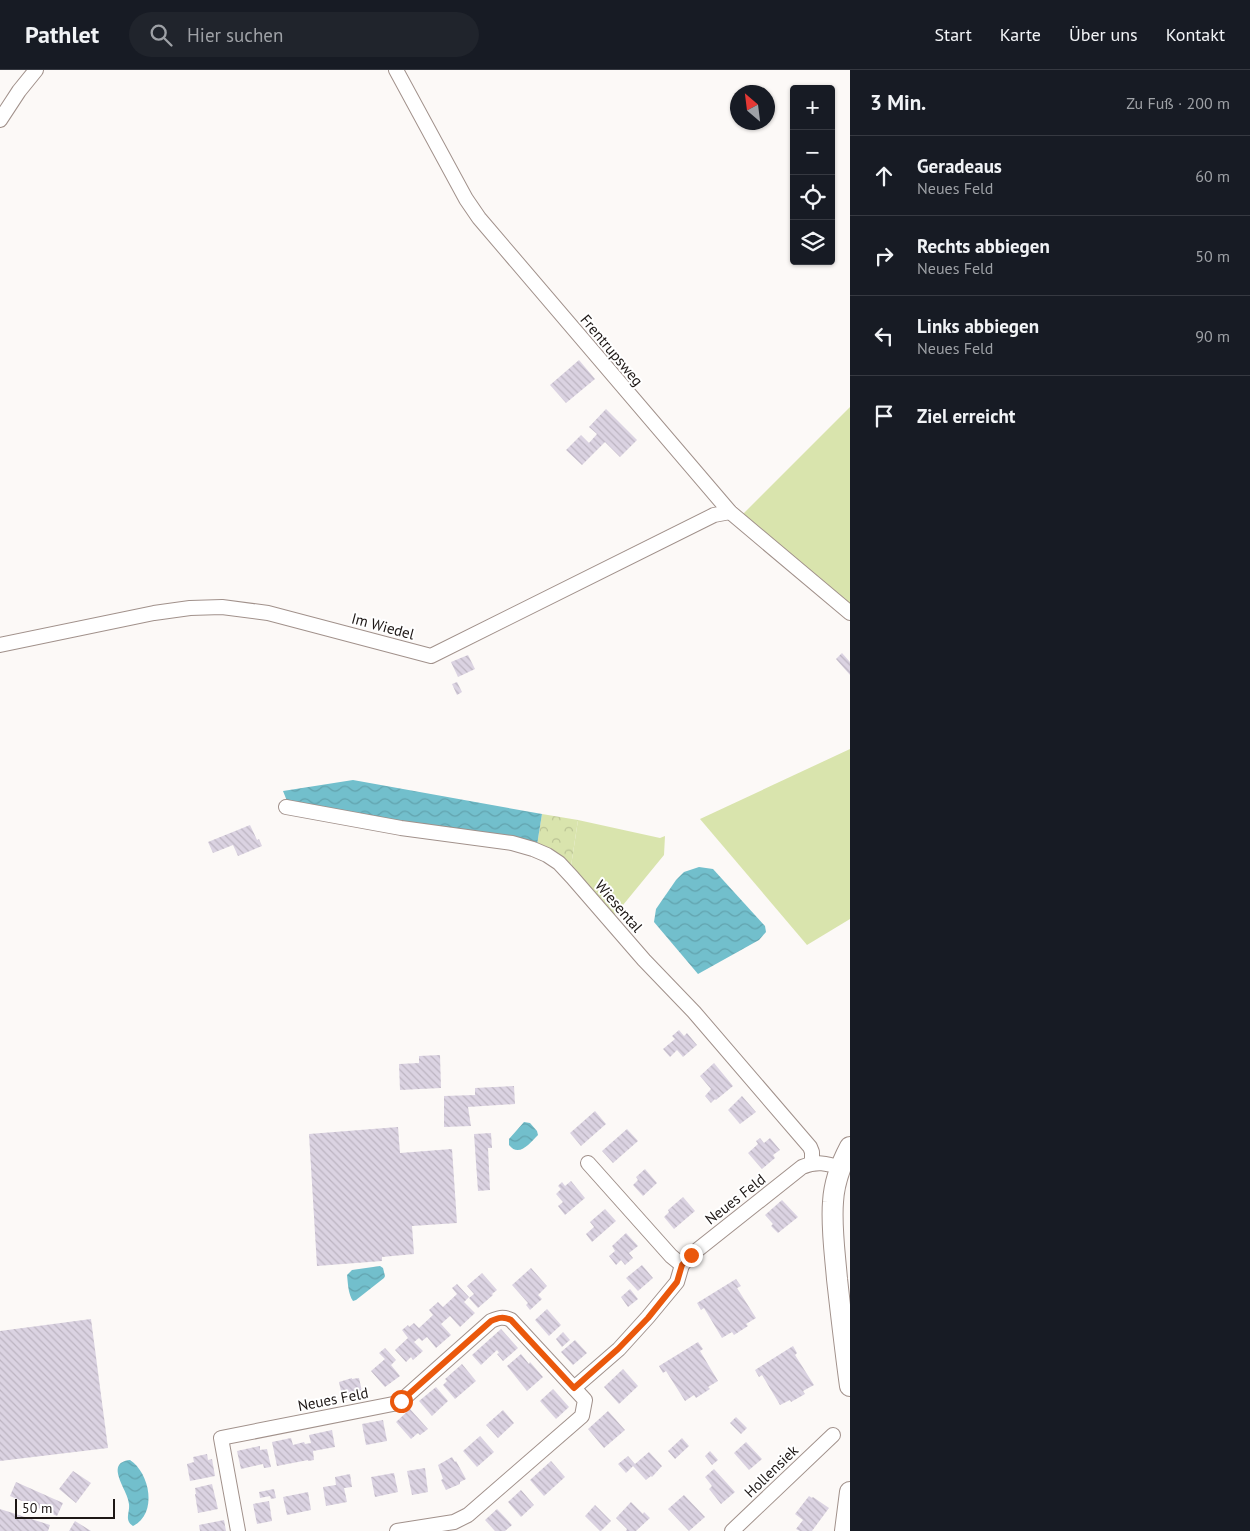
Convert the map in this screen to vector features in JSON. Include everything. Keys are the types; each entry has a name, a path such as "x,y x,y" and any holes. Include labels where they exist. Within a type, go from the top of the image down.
{"main road":[{"path":"850,1148 841,1168 834,1194 833,1221 850,1386"},
{"path":"845,1531 850,1492"}],"street":[{"path":"0,120 19,91 36,70"},
{"name":"Frentrupsweg","path":"396,70 466,199 479,218 730,512 850,612"},
{"name":"Im Wiedel","path":"0,645 154,613 190,608 222,607 268,613 431,656 714,515 730,512"},
{"name":"Wiesental","path":"286,807 401,828 512,844 533,849 547,855 572,877 644,960 694,1012 782,1114 810,1147 812,1163"},
{"path":"588,1163 671,1256 682,1265"},
{"path":"812,1163 827,1164 841,1168"},
{"name":"Neues Feld","path":"574,1388 618,1349 648,1318 677,1282 682,1265 691,1255 802,1167 812,1163"},
{"name":"Neues Feld","path":"238,1531 221,1438 401,1401 491,1321 505,1317 511,1320 585,1400 582,1416 468,1515 454,1522 397,1531"},
{"name":"Hollensiek","path":"732,1531 833,1435"}],"green space":[{"path":"850,407 850,607 741,516"},
{"path":"850,749 850,919 807,945 700,819"},
{"path":"542,814 578,820 571,866 556,853 537,845"},
{"path":"578,820 660,838 665,836 664,855 614,916 571,866"}],"water":[{"path":"353,780 542,814 537,845 287,801 283,791"},
{"path":"699,867 713,869 765,926 766,932 759,940 698,974 654,922 656,909 676,880 684,872"},
{"path":"524,1122 530,1123 538,1135 524,1148 520,1150 513,1149 509,1145 509,1139"},
{"path":"380,1266 383,1268 384,1278 353,1301 349,1292 347,1275 352,1270"},
{"path":"130,1460 142,1474 148,1493 146,1512 141,1520 133,1526 129,1521 128,1499 118,1472 118,1466 122,1462"}],"building":[{"path":"579,360 595,379 566,403 550,385"},
{"path":"606,409 637,440 620,457 605,442 582,465 566,450 581,435 589,443 597,434 589,427"},
{"path":"842,653 850,662 850,675 836,659"},
{"path":"468,655 475,669 458,677 451,662"},
{"path":"457,682 462,692 457,695 452,684"},
{"path":"250,825 262,846 238,856 233,845 213,853 208,842"},
{"path":"679,1030 684,1036 687,1033 697,1045 683,1057 677,1050 670,1057 663,1049 675,1039 672,1036"},
{"path":"440,1055 441,1088 400,1090 399,1064 419,1063 419,1056"},
{"path":"714,1063 733,1086 711,1103 705,1096 711,1089 700,1076"},
{"path":"514,1086 515,1104 468,1107 471,1126 444,1127 444,1096 475,1095 475,1088"},
{"path":"742,1096 756,1112 740,1124 728,1110"},
{"path":"595,1111 606,1124 581,1146 570,1133"},
{"path":"398,1127 400,1153 452,1149 457,1223 412,1226 414,1254 382,1257 382,1261 317,1266 309,1134"},
{"path":"627,1129 638,1141 613,1163 602,1151"},
{"path":"491,1133 492,1148 488,1148 490,1190 478,1191 474,1134"},
{"path":"760,1138 764,1143 770,1138 780,1150 773,1155 775,1158 762,1169 748,1153 758,1144 756,1141"},
{"path":"645,1169 657,1183 643,1196 633,1185 638,1180 636,1177"},
{"path":"571,1181 585,1198 565,1215 558,1206 563,1202 556,1194 561,1189 558,1186 562,1182 565,1186"},
{"path":"683,1197 695,1211 674,1229 664,1217 669,1212 668,1210"},
{"path":"782,1200 798,1217 778,1233 771,1226 773,1224 765,1215"},
{"path":"605,1209 616,1221 592,1242 586,1234 594,1227 590,1222"},
{"path":"626,1233 638,1246 629,1253 633,1258 625,1265 621,1260 616,1265 609,1256 615,1251 612,1246"},
{"path":"642,1265 653,1278 638,1291 626,1278"},
{"path":"531,1268 547,1286 538,1295 542,1299 530,1310 526,1305 528,1303 512,1285"},
{"path":"482,1273 497,1290 478,1308 469,1298 474,1294 467,1286"},
{"path":"736,1279 741,1286 737,1288 756,1318 734,1335 732,1332 722,1338 704,1308 701,1310 697,1303"},
{"path":"457,1284 469,1297 464,1302 475,1313 460,1327 450,1316 441,1324 451,1335 436,1348 427,1337 422,1341 419,1338 414,1342 423,1351 413,1360 411,1357 406,1362 395,1350 408,1338 402,1330 414,1323 419,1328 433,1315 429,1310 438,1302 443,1307 457,1294 452,1288"},
{"path":"630,1289 638,1299 628,1307 621,1297"},
{"path":"547,1309 561,1325 549,1336 535,1320"},
{"path":"91,1319 108,1448 0,1461 0,1331"},
{"path":"501,1329 518,1348 503,1361 497,1354 499,1353 497,1350 481,1365 472,1355"},
{"path":"563,1332 570,1340 562,1347 556,1339"},
{"path":"575,1340 587,1353 573,1365 561,1352"},
{"path":"698,1342 703,1349 700,1351 718,1381 696,1398 694,1395 685,1401 666,1371 663,1373 659,1366"},
{"path":"793,1346 797,1353 795,1355 814,1385 803,1391 805,1394 791,1402 790,1400 780,1405 762,1375 759,1377 755,1370"},
{"path":"385,1348 396,1360 391,1365 400,1376 385,1387 371,1371 385,1359 379,1353"},
{"path":"521,1354 543,1377 527,1391 507,1366"},
{"path":"462,1364 476,1381 455,1399 443,1385 447,1381 445,1379"},
{"path":"623,1369 638,1386 619,1404 604,1387"},
{"path":"359,1378 363,1396 343,1400 339,1382"},
{"path":"436,1387 448,1401 432,1416 419,1401"},
{"path":"553,1389 569,1407 556,1419 540,1401"},
{"path":"410,1409 428,1429 420,1435 418,1433 411,1439 396,1422"},
{"path":"503,1410 514,1423 498,1438 486,1425"},
{"path":"608,1411 625,1430 604,1448 588,1429"},
{"path":"736,1417 747,1428 741,1434 730,1423"},
{"path":"383,1420 387,1441 366,1445 362,1424"},
{"path":"332,1430 335,1447 313,1451 314,1460 277,1466 272,1442 291,1438 293,1445 304,1442 305,1444 311,1443 309,1435"},
{"path":"480,1436 494,1452 477,1467 463,1451"},
{"path":"682,1438 689,1446 675,1459 668,1451"},
{"path":"746,1442 762,1459 749,1470 734,1453"},
{"path":"260,1446 260,1450 267,1449 271,1467 264,1468 263,1464 241,1469 237,1451"},
{"path":"710,1451 718,1460 712,1465 705,1456"},
{"path":"649,1452 662,1466 652,1477 646,1480 633,1466 626,1473 618,1464 628,1456 635,1464"},
{"path":"207,1454 208,1460 212,1459 215,1476 190,1481 187,1464 194,1462 193,1457"},
{"path":"452,1457 466,1479 446,1490 441,1480 443,1479 438,1465"},
{"path":"551,1461 565,1477 544,1496 530,1480"},
{"path":"425,1468 428,1492 412,1495 407,1471"},
{"path":"714,1469 735,1492 721,1504 709,1489 712,1486 705,1477"},
{"path":"73,1471 91,1483 76,1503 59,1489"},
{"path":"394,1473 398,1492 375,1497 371,1477"},
{"path":"350,1474 352,1487 344,1488 347,1502 326,1506 323,1487 336,1485 335,1477"},
{"path":"16,1482 63,1503 57,1516 10,1496"},
{"path":"212,1484 218,1509 198,1513 195,1488"},
{"path":"274,1489 276,1498 271,1499 270,1496 260,1498 259,1492"},
{"path":"521,1490 534,1505 521,1517 508,1502"},
{"path":"308,1492 311,1510 287,1515 283,1497"},
{"path":"684,1495 705,1517 689,1531 668,1509"},
{"path":"809,1496 829,1508 812,1531 800,1531 796,1529 803,1520 795,1514"},
{"path":"269,1501 272,1521 257,1524 253,1504"},
{"path":"631,1502 650,1518 636,1531 626,1531 627,1529 616,1518"},
{"path":"595,1505 611,1521 601,1531 585,1516"},
{"path":"0,1509 50,1525 48,1531 0,1531"},
{"path":"497,1509 512,1525 505,1531 495,1531 485,1520"},
{"path":"224,1520 226,1531 200,1531 199,1525"},
{"path":"75,1521 91,1531 69,1531"}],"route":[{"path":"401,1401 491,1321 505,1317 511,1320 574,1388 618,1349 648,1318 677,1282 682,1265 691,1255"}]}
